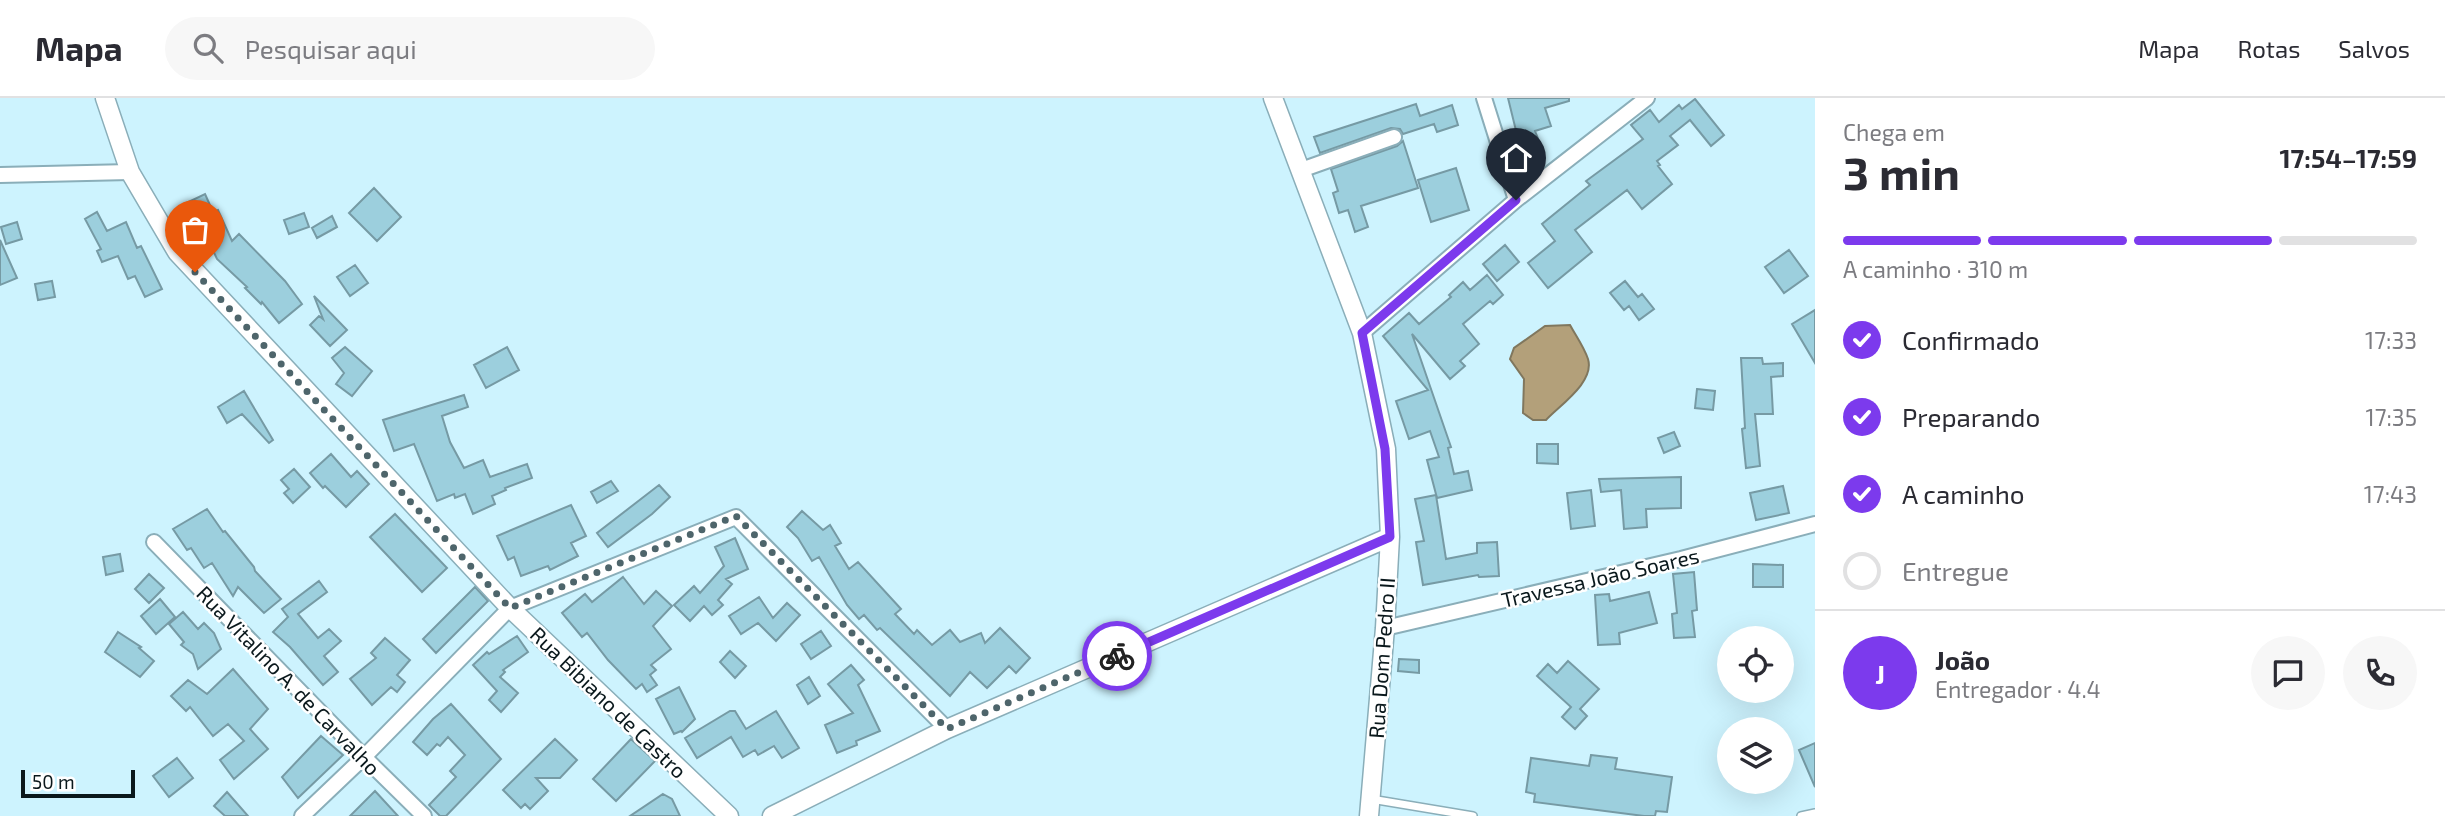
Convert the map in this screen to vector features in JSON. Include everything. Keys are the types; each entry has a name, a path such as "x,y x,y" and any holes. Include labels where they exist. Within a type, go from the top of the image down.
{"street":[{"name":"Rua Bibiano de Castro","path":"105,98 130,172 177,252 510,608 729,816"},
{"name":"Rua Dom Pedro II","path":"1273,98 1362,333 1385,449 1390,537 1370,808"},
{"path":"1484,98 1516,200"},
{"path":"1362,333 1516,200 1647,98"},
{"path":"1300,170 1394,137"},
{"path":"0,175 130,172"},
{"path":"302,816 364,757 510,608 736,516 947,729"},
{"name":"Travessa João Soares","path":"1385,628 1681,559 1815,524"},
{"path":"772,816 947,729 1390,537"},
{"name":"Rua Vitalino A. de Carvalho","path":"154,542 424,816"}],"lane":[{"path":"1370,808 1473,816"},
{"path":"1801,816 1815,813"}],"shaded area":[{"path":"1570,325 1588,359 1586,376 1575,392 1546,420 1533,420 1523,413 1524,379 1510,359 1514,348 1545,326"}],"building":[{"path":"1508,98 1569,98 1569,101 1545,108 1551,126 1535,131 1539,141 1520,147"},
{"path":"1695,99 1724,135 1711,146 1690,120 1670,136 1678,145 1657,161 1672,184 1642,209 1627,190 1575,230 1592,252 1548,288 1528,263 1555,241 1542,224 1590,185 1586,181 1643,139 1631,125 1650,110 1659,122 1679,105 1682,109"},
{"path":"1416,104 1420,116 1452,105 1458,125 1437,132 1434,124 1403,134 1400,129 1391,128 1320,153 1314,137"},
{"path":"1403,141 1418,188 1361,206 1368,227 1355,232 1348,210 1339,213 1333,193 1338,191 1331,169 1397,146"},
{"path":"1456,168 1469,210 1431,222 1418,180"},
{"path":"374,188 401,217 377,241 349,213"},
{"path":"205,194 213,212 218,210 232,241 239,234 285,281 302,304 279,323 262,302 261,304 217,259 198,218 190,222 182,205"},
{"path":"97,212 107,231 126,222 137,248 141,246 162,289 145,297 135,276 128,279 118,256 102,262 97,251 101,249 85,219"},
{"path":"304,213 309,227 289,234 284,220"},
{"path":"332,216 337,227 317,238 312,228"},
{"path":"17,222 22,239 6,244 1,227"},
{"path":"0,240 17,278 0,285"},
{"path":"1505,245 1519,262 1497,281 1483,264"},
{"path":"1789,250 1808,276 1784,293 1765,267"},
{"path":"355,265 368,283 350,296 337,277"},
{"path":"1487,275 1503,295 1493,304 1490,301 1463,324 1479,344 1460,361 1465,366 1450,379 1412,334 1451,447 1448,448 1454,474 1468,471 1472,490 1437,498 1427,460 1439,457 1430,431 1409,439 1396,401 1428,390 1383,336 1409,313 1419,324 1451,297 1449,295 1463,282 1470,290"},
{"path":"52,281 55,297 38,300 35,284"},
{"path":"1625,281 1638,297 1642,294 1654,309 1639,320 1629,306 1624,310 1610,293"},
{"path":"314,296 347,330 330,346 310,325 319,316 323,319"},
{"path":"1815,310 1815,363 1792,324"},
{"path":"345,347 372,371 352,396 336,384 344,373 332,358"},
{"path":"507,347 519,370 486,388 474,365"},
{"path":"1741,358 1762,358 1763,364 1783,363 1783,376 1771,377 1773,414 1755,414 1760,466 1746,468 1742,429 1745,428"},
{"path":"1697,389 1715,391 1713,410 1695,408"},
{"path":"244,391 273,440 269,443 242,414 227,423 218,407"},
{"path":"464,395 468,407 442,416 450,442 464,468 483,460 490,477 527,464 532,478 505,488 506,490 492,496 495,504 473,514 465,494 455,498 454,494 437,501 414,444 394,451 383,420"},
{"path":"1674,432 1680,446 1664,453 1658,438"},
{"path":"1537,444 1558,444 1558,464 1537,463"},
{"path":"331,454 351,477 357,471 369,484 346,507 310,473"},
{"path":"294,469 310,487 293,503 284,493 289,489 281,480"},
{"path":"1681,477 1681,508 1646,509 1647,527 1624,529 1621,490 1601,492 1599,479"},
{"path":"611,481 618,491 597,503 591,492"},
{"path":"659,485 670,497 608,547 597,533"},
{"path":"1783,486 1789,513 1756,520 1750,493"},
{"path":"1591,490 1595,526 1571,529 1567,493"},
{"path":"1436,495 1446,559 1477,553 1477,543 1497,542 1499,576 1478,575 1423,585 1416,542 1424,541 1415,499"},
{"path":"571,505 586,536 571,543 578,556 550,570 548,566 521,576 514,557 508,560 497,536"},
{"path":"207,509 255,571 281,599 264,613 238,587 233,596 212,563 204,568 191,548 187,550 173,529"},
{"path":"802,511 823,530 830,525 841,543 835,546 849,569 858,562 901,609 895,614 914,634 917,630 932,645 950,630 960,642 981,633 985,643 1000,628 1030,658 1016,673 1009,666 987,688 970,672 950,696 880,628 877,630 864,615 859,619 847,605 819,557 812,561 798,538 787,527"},
{"path":"395,514 447,568 422,592 370,537"},
{"path":"735,538 748,569 726,579 732,584 718,600 723,605 712,615 704,606 690,621 674,605 694,586 700,593 724,566 715,547"},
{"path":"120,554 123,571 106,575 103,557"},
{"path":"1753,564 1783,565 1783,587 1753,587"},
{"path":"1694,572 1697,610 1692,611 1695,637 1674,638 1672,614 1677,613 1673,574"},
{"path":"149,574 164,588 149,603 135,589"},
{"path":"623,577 644,604 656,591 672,606 653,626 671,649 651,665 656,670 650,675 657,685 647,692 642,684 636,689 587,633 582,637 562,613 585,594 592,602"},
{"path":"319,581 327,592 298,614 318,638 329,629 341,641 324,656 338,672 323,685 273,632 288,617 282,609"},
{"path":"475,587 488,601 436,653 423,639"},
{"path":"1649,592 1657,623 1619,633 1620,644 1598,645 1595,595 1609,594 1610,601"},
{"path":"759,597 773,618 787,603 800,615 776,641 758,623 741,634 729,616"},
{"path":"160,599 175,617 156,634 141,616"},
{"path":"183,612 198,629 204,623 214,633 221,649 198,669 193,654 181,645 184,642 169,624"},
{"path":"821,631 831,646 811,659 801,644"},
{"path":"118,632 141,647 139,648 154,661 140,677 105,652"},
{"path":"517,636 528,652 503,670 505,672 500,677 518,693 501,712 489,700 497,691 473,665 487,652 489,654"},
{"path":"385,638 410,660 397,675 405,682 397,692 391,687 372,705 350,679 376,658 371,653"},
{"path":"730,651 746,666 735,678 720,662"},
{"path":"1399,659 1419,660 1419,673 1398,671"},
{"path":"1568,661 1599,689 1580,709 1587,716 1575,729 1562,717 1571,707 1537,676 1548,664 1557,673"},
{"path":"851,665 864,680 858,685 880,731 837,753 825,725 853,713 828,684"},
{"path":"233,669 268,709 250,729 268,749 234,779 220,760 244,741 228,724 213,736 190,707 186,711 171,696 188,680 207,694"},
{"path":"809,677 820,696 808,704 797,685"},
{"path":"679,687 695,719 682,732 674,734 656,699"},
{"path":"451,704 501,759 446,816 440,816 429,805 456,777 450,771 465,755 448,737 427,755 413,742 433,719"},
{"path":"730,711 735,711 746,729 776,711 799,748 782,758 774,746 758,755 755,750 743,757 731,737 697,758 685,738"},
{"path":"321,736 343,755 298,798 282,777"},
{"path":"555,739 577,760 560,778 536,778 548,791 530,809 525,804 521,808 503,790"},
{"path":"631,739 655,761 616,801 593,779"},
{"path":"1815,743 1815,787 1799,750"},
{"path":"1591,755 1617,758 1615,769 1672,777 1667,812 1656,811 1655,816 1644,816 1534,802 1535,794 1526,792 1531,758 1589,766"},
{"path":"177,758 193,778 169,797 153,776"},
{"path":"375,791 398,816 350,816"},
{"path":"227,792 248,816 225,816 214,806"},
{"path":"663,794 672,799 680,816 630,816"}],"way so far":[{"path":"195,272 510,608 736,516 947,729 1117,656"}],"route":[{"path":"1117,656 1390,537 1385,449 1362,333 1516,200"}]}
